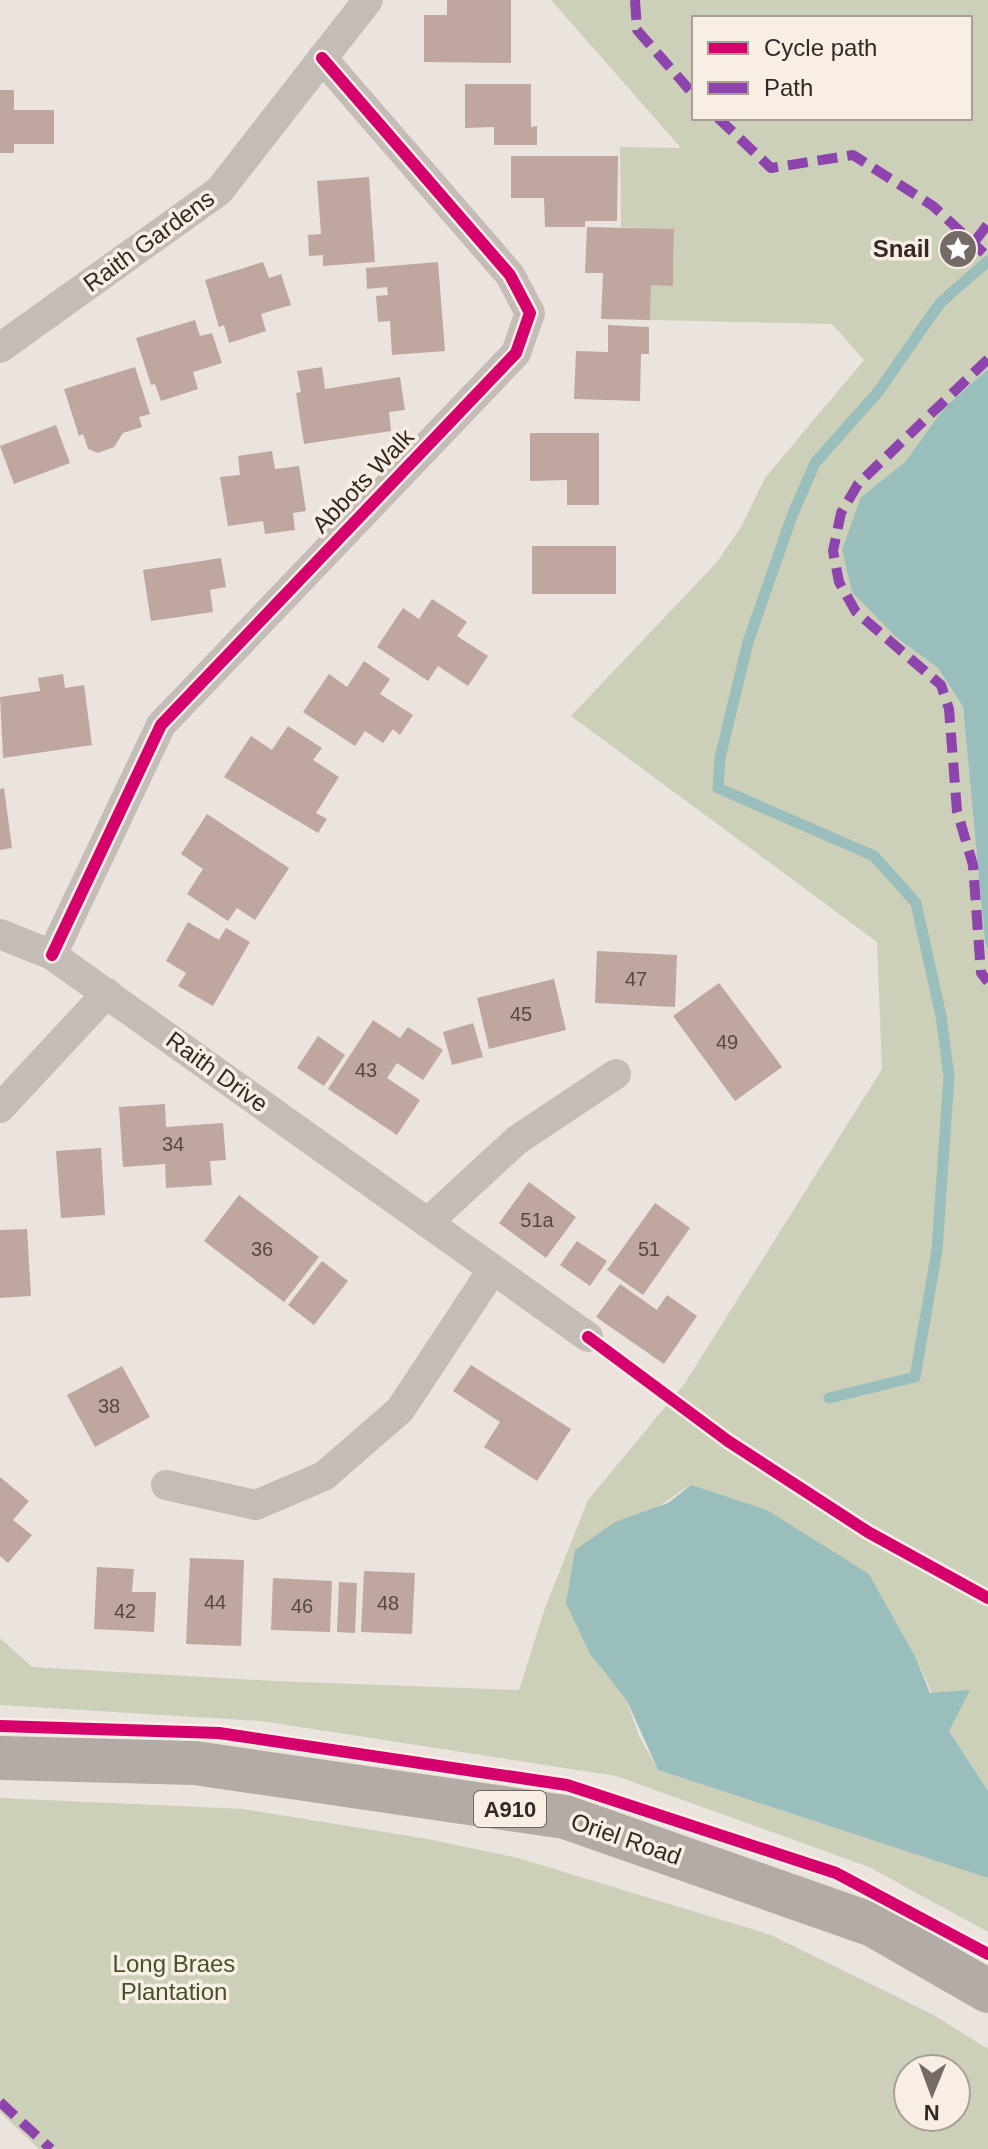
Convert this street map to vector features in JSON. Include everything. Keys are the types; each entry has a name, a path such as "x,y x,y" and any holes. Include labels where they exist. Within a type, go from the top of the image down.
{"main road":[{"name":"Oriel Road","path":"0,1758 195,1763 565,1817 873,1925 988,1991"}],"street":[{"name":"Raith Gardens","path":"0,348 219,191 368,0"},
{"name":"Abbots Walk","path":"52,955 161,725 516,353 530,313 510,275 322,58"},
{"name":"Raith Drive","path":"0,934 52,955 588,1337"},
{"path":"0,1108 107,993"},
{"path":"428,1222 517,1140 616,1074"},
{"path":"166,1485 256,1505 324,1476 400,1410 493,1269"}],"green space":[{"path":"551,0 988,0 988,369 944,408 905,462 861,497 897,638 938,668 963,707 988,949 988,1791 949,1731 916,1658 869,1574 690,1485 651,1512 615,1522 590,1654 627,1701 639,1736 658,1770 988,1878 988,1932 869,1867 616,1776 261,1721 0,1705 0,1638 32,1667 275,1681 519,1690 545,1608 588,1500 685,1383 882,1069 877,942 571,716 717,562 741,527 765,478 864,360 832,324 650,320 651,285 673,285 674,230 621,227 620,147 681,148"},
{"name":"Long Braes Plantation","path":"0,1798 244,1809 428,1839 518,1858 771,1935 932,2014 988,2049 988,2149 39,2149 0,2112"}],"water":[{"path":"988,369 988,949 963,707 938,668 897,638 852,592 842,550 861,497 905,462 944,408"},
{"path":"691,1485 767,1510 869,1574 916,1658 930,1693 970,1690 949,1731 988,1791 988,1878 658,1770 627,1701 590,1654 566,1603 575,1550 615,1522 668,1503"}],"building":[{"path":"447,0 511,0 511,63 424,62 424,15 447,15"},
{"path":"465,84 531,84 531,127 537,126 537,145 494,145 494,127 465,128"},
{"path":"0,90 14,90 14,110 54,110 54,144 14,144 14,153 0,153"},
{"path":"511,156 618,156 617,221 585,221 585,227 545,227 544,198 511,198"},
{"path":"369,177 375,262 323,266 323,255 309,256 308,235 321,234 317,181"},
{"path":"587,227 674,229 673,286 651,285 650,320 601,319 603,273 585,273"},
{"path":"263,262 269,278 281,274 291,305 261,314 266,331 229,343 224,325 219,327 205,280"},
{"path":"438,262 445,351 392,355 390,321 378,322 376,296 388,295 387,287 367,289 366,268"},
{"path":"195,320 200,336 212,333 222,363 193,372 198,389 161,401 155,384 151,385 136,338"},
{"path":"608,325 649,327 649,354 641,354 640,401 574,399 576,351 608,352"},
{"path":"135,367 150,414 139,417 142,427 123,433 114,447 98,453 88,449 83,434 79,436 64,389"},
{"path":"322,367 325,389 400,377 405,410 389,412 391,431 304,444 296,393 301,392 297,371"},
{"path":"56,425 70,463 14,484 0,446"},
{"path":"530,433 599,433 599,505 567,505 567,480 530,481"},
{"path":"272,451 275,469 299,466 306,511 293,513 295,530 265,534 263,521 228,526 220,477 240,475 238,456"},
{"path":"532,546 616,546 616,594 532,594"},
{"path":"221,558 226,587 210,590 213,612 151,621 143,570"},
{"path":"432,599 467,622 457,636 488,656 468,686 438,666 428,681 377,647 403,608 419,619"},
{"path":"364,661 390,679 380,694 413,715 400,735 393,729 383,743 365,731 355,746 303,712 329,674 347,687"},
{"path":"63,674 65,688 84,685 92,745 3,758 0,697 40,691 38,678"},
{"path":"288,726 322,748 313,760 339,777 316,813 327,819 318,833 224,777 251,736 272,750"},
{"path":"4,788 12,848 0,850 0,789"},
{"path":"207,814 289,868 255,920 237,908 228,921 187,894 203,869 181,854"},
{"path":"188,922 219,940 226,928 250,942 213,1006 178,986 186,973 166,961"},
{"path":"597,951 677,955 675,1007 595,1003"},
{"path":"554,979 566,1030 489,1049 477,998"},
{"path":"719,983 782,1067 735,1101 673,1016"},
{"path":"373,1020 400,1038 408,1027 443,1050 423,1080 397,1063 387,1078 420,1100 397,1135 328,1089"},
{"path":"473,1023 483,1057 452,1065 443,1032"},
{"path":"318,1036 345,1055 324,1086 297,1068"},
{"path":"165,1104 166,1127 223,1123 226,1160 210,1161 212,1185 166,1188 165,1164 123,1167 119,1107"},
{"path":"101,1148 105,1215 61,1218 56,1151"},
{"path":"529,1182 576,1217 546,1258 499,1223"},
{"path":"239,1195 319,1257 284,1302 204,1241"},
{"path":"655,1203 690,1228 643,1295 607,1270"},
{"path":"27,1229 31,1296 0,1298 0,1230"},
{"path":"577,1241 607,1261 590,1286 560,1265"},
{"path":"322,1261 348,1281 314,1325 288,1305"},
{"path":"620,1284 657,1310 667,1295 697,1316 664,1364 596,1317"},
{"path":"471,1365 571,1429 537,1481 484,1447 500,1422 453,1391"},
{"path":"122,1366 150,1417 95,1447 67,1395"},
{"path":"0,1477 29,1501 13,1520 32,1535 8,1563 0,1556"},
{"path":"190,1558 244,1560 241,1646 186,1644"},
{"path":"97,1567 134,1569 132,1592 156,1592 154,1632 94,1629"},
{"path":"364,1571 415,1573 412,1634 361,1632"},
{"path":"273,1578 332,1581 330,1632 271,1630"},
{"path":"339,1582 357,1583 355,1633 337,1632"}],"waterway":[{"path":"829,1398 915,1377 937,1250 949,1076 941,1016 916,903 874,856 718,788 720,758 748,642 792,516 815,463 878,392 940,303 988,261"}],"marked path":[{"path":"635,0 637,30 692,93"},
{"path":"720,120 771,168 853,155 933,206 988,257"},
{"path":"975,241 988,224"},
{"path":"988,359 858,484 841,513 833,551 839,582 856,612 941,685 949,709 957,811 973,865 981,973 988,982"},
{"path":"0,2102 51,2149"}],"cycle path":[{"path":"52,955 161,725 516,353 530,313 510,275 322,58"},
{"path":"588,1337 728,1441 868,1532 988,1598"},
{"path":"0,1726 219,1733 567,1785 836,1873 988,1954"}],"place":[{"name":"Snail","path":"958,249"}]}
